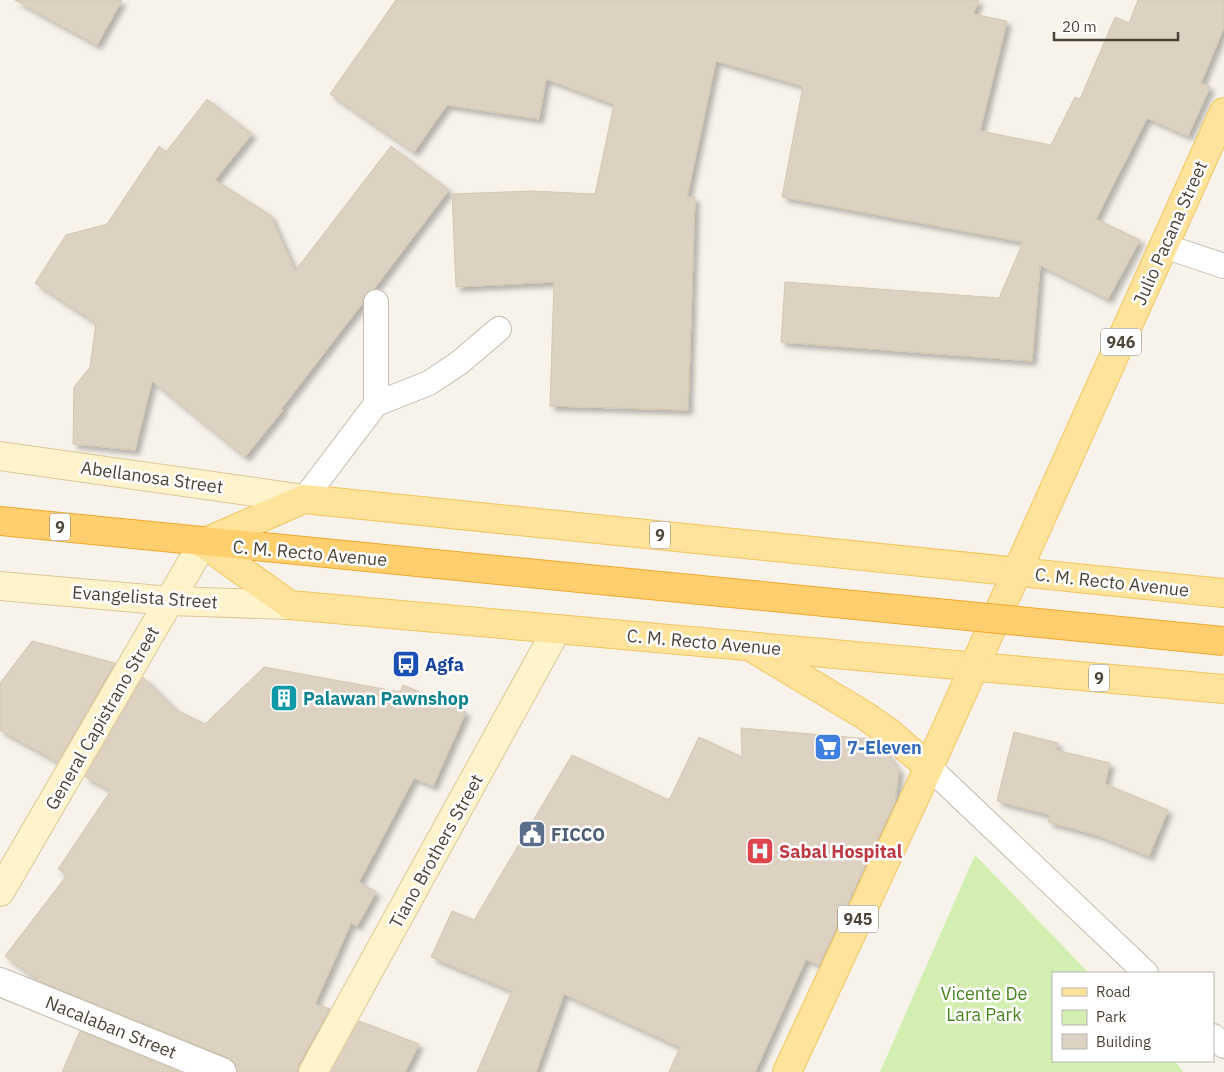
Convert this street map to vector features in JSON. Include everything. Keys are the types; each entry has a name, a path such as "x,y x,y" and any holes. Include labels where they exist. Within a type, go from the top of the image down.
{"highway":[{"name":"C. M. Recto Avenue","path":"0,521 1224,641"}],"main road":[{"name":"Julio Pacana Street","path":"974,666 1224,112"},
{"name":"C. M. Recto Avenue","path":"203,542 304,499 1224,593"},
{"name":"C. M. Recto Avenue","path":"203,542 290,605 1224,689"},
{"path":"750,646 887,730 929,767"},
{"name":"945","path":"787,1072 974,666"}],"street":[{"name":"Abellanosa Street","path":"0,456 304,499"},
{"name":"General Capistrano Street","path":"0,892 203,542"},
{"name":"Evangelista Street","path":"0,586 170,600 290,605"},
{"name":"Tiano Brothers Street","path":"313,1072 557,629"},
{"name":"Nacalaban Street","path":"0,982 222,1072"}],"lane":[{"path":"1164,246 1224,266"},
{"path":"376,302 376,404"},
{"path":"304,499 376,404 429,383 459,363 499,329"},
{"path":"929,767 1145,972"},
{"path":"1214,1037 1224,1046"}],"green space":[{"name":"Vicente De Lara Park","path":"975,855 1088,972 1052,972 1052,1062 1175,1062 1184,1072 880,1072"}],"building":[{"path":"15,0 122,0 97,45"},
{"path":"396,0 979,0 973,14 1007,21 980,131 1051,145 1075,97 1080,99 1115,17 1129,23 1138,0 1224,0 1224,27 1201,83 1210,87 1188,136 1147,118 1096,219 1140,240 1108,299 1040,265 1032,361 781,342 785,282 999,298 1023,242 782,197 803,86 716,61 687,197 695,197 688,410 550,406 554,282 456,287 452,194 531,191 595,194 614,104 546,79 539,119 447,105 414,152 330,94"},
{"path":"207,99 252,134 215,180 270,215 295,271 391,146 449,190 374,289 364,295 362,304 281,409 283,410 245,457 152,381 135,450 73,444 74,387 90,367 96,323 35,283 66,235 107,224 159,146 166,152"},
{"path":"32,641 115,663 58,762 0,730 0,683"},
{"path":"264,667 400,692 403,685 466,712 433,786 414,778 359,882 376,892 357,926 351,923 315,1004 330,1009 299,1064 297,1072 237,1072 235,1063 228,1058 39,981 5,956 67,875 58,869 111,790 85,777 143,677 176,710 205,724"},
{"path":"741,728 870,739 885,750 899,771 895,802 819,965 806,959 755,1072 669,1072 680,1047 564,994 536,1072 477,1072 512,991 431,957 452,911 474,920 572,755 669,800 699,737 742,757"},
{"path":"1014,732 1058,743 1056,750 1110,763 1105,784 1168,810 1149,856 1097,835 1048,822 1050,815 997,801"},
{"path":"359,1021 419,1044 405,1072 331,1072"},
{"path":"80,1031 180,1072 62,1072"}],"place":[{"name":"Agfa","path":"406,664"},
{"name":"Palawan Pawnshop","path":"284,698"},
{"name":"7-Eleven","path":"828,747"},
{"name":"FICCO","path":"532,834"},
{"name":"Sabal Hospital","path":"760,851"}]}
